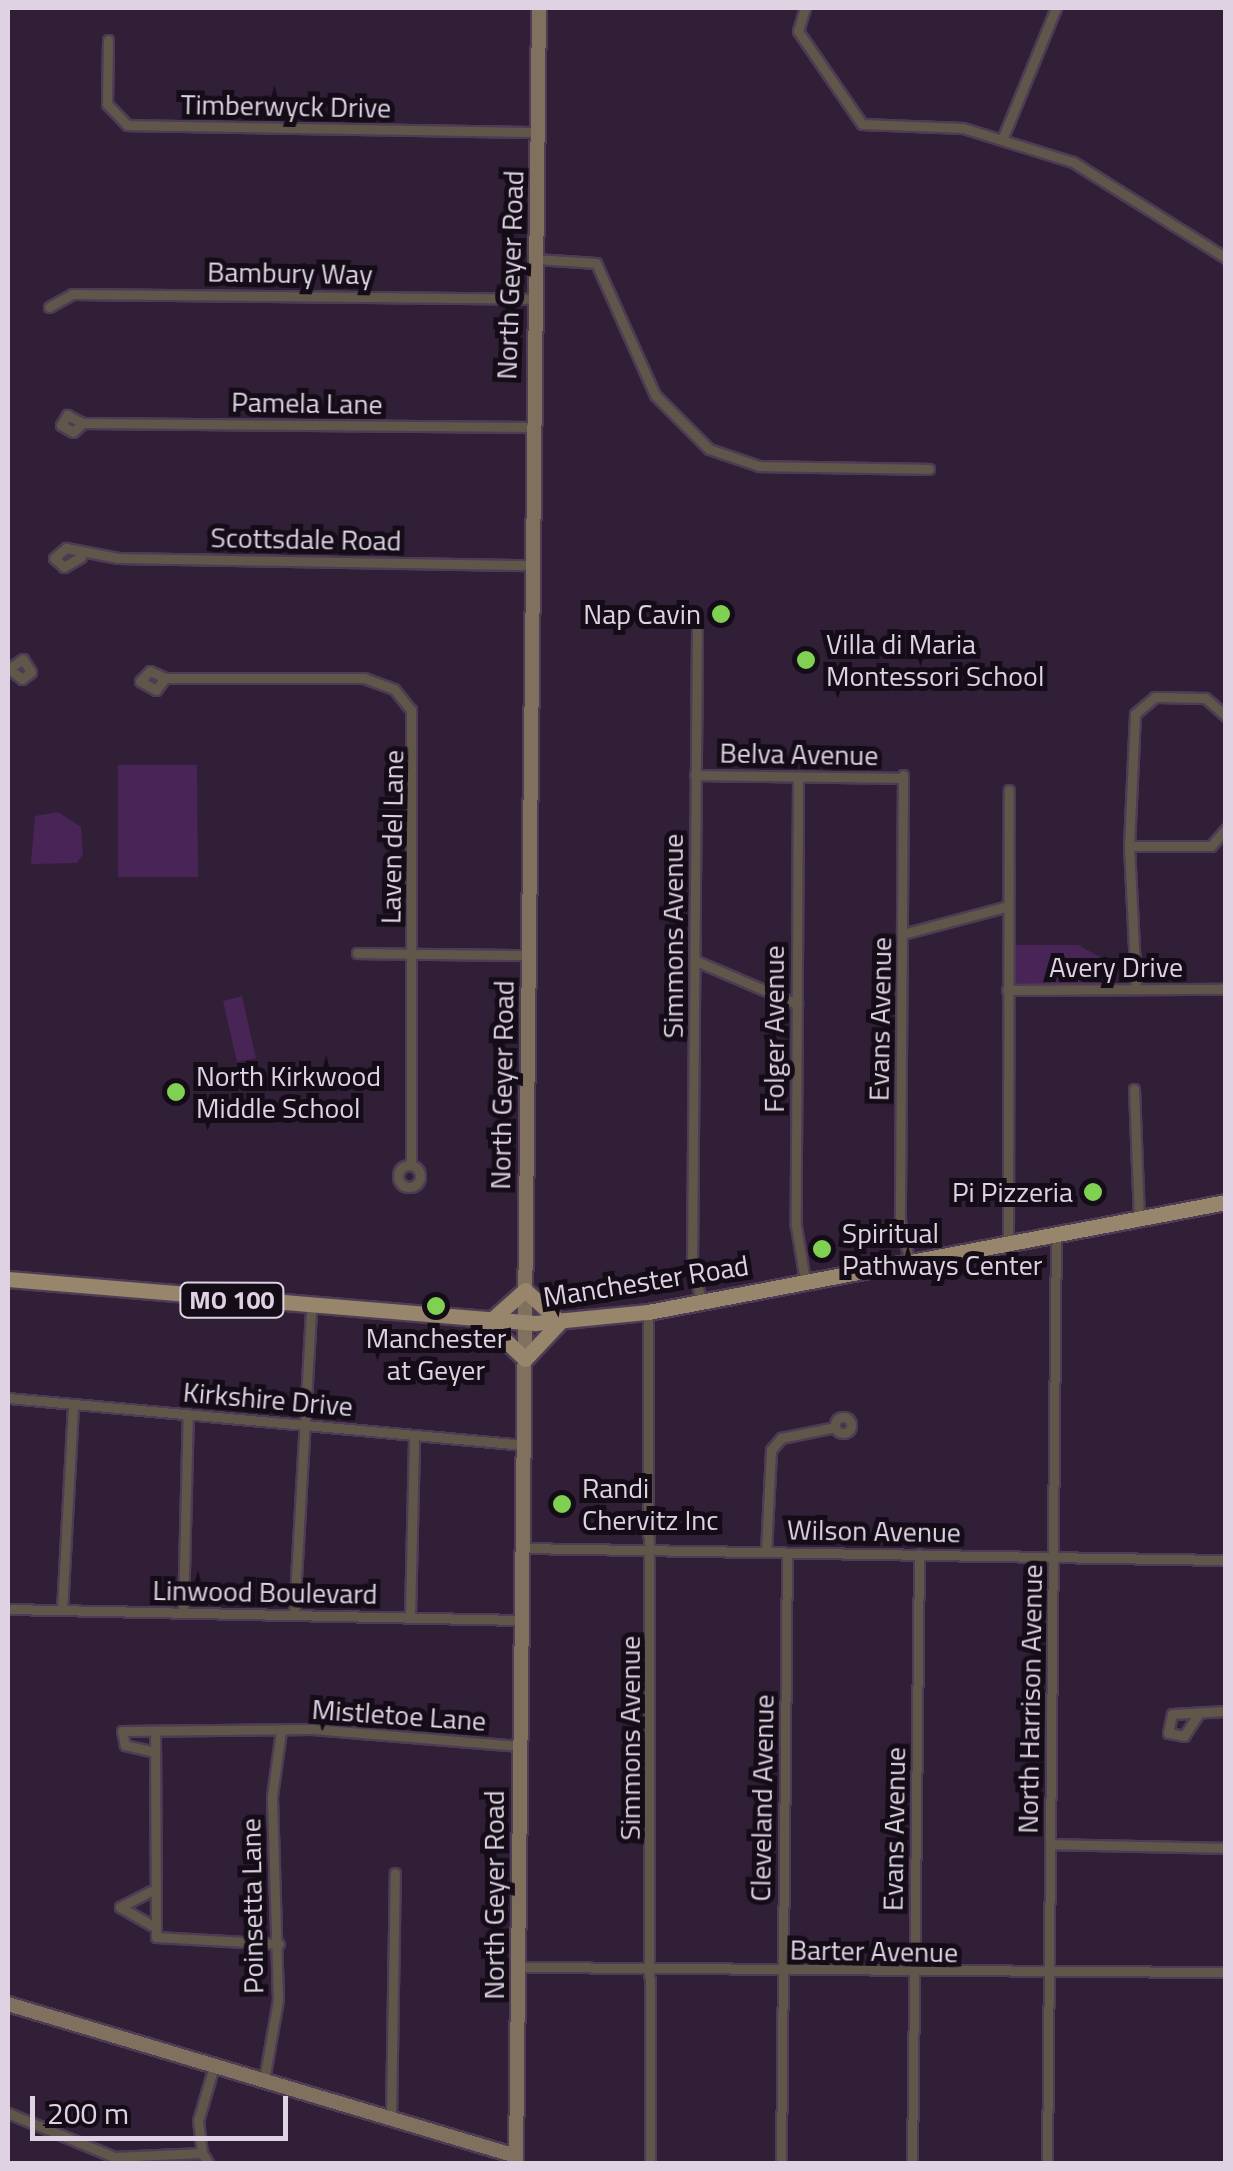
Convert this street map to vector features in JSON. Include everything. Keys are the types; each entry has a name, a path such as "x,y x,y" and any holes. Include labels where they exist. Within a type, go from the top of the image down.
{"main road":[{"name":"Manchester Road","path":"8,1279 487,1323 560,1322 648,1312 1226,1202"},
{"path":"524,1290 560,1322 525,1359 487,1323 524,1290"}],"street":[{"name":"North Geyer Road","path":"516,2160 529,955 530,427 539,8"},
{"path":"804,8 798,30 862,124 1002,140 1097,174 1224,254"},
{"path":"1002,140 1056,8"},
{"name":"Timberwyck Drive","path":"108,40 107,104 127,126 539,132"},
{"path":"536,258 596,263 656,395 710,449 760,466 929,469"},
{"name":"Bambury Way","path":"49,307 72,294 534,300"},
{"name":"Pamela Lane","path":"82,423 530,427"},
{"name":"Scottsdale Road","path":"81,557 530,564"},
{"name":"Simmons Avenue","path":"697,631 692,1264 701,1300"},
{"name":"Laven del Lane","path":"165,678 364,678 405,701 416,727 411,1163"},
{"path":"1136,988 1130,846 1134,714 1154,696 1204,698 1226,716"},
{"name":"Belva Avenue","path":"696,775 903,776"},
{"name":"Evans Avenue","path":"903,776 900,1221 910,1262"},
{"name":"Folger Avenue","path":"798,777 796,1004 805,1282"},
{"path":"1008,1243 1009,790"},
{"path":"1130,846 1212,846 1226,829"},
{"path":"903,934 1008,906"},
{"path":"356,952 529,955"},
{"path":"696,961 796,1004"},
{"name":"Avery Drive","path":"1006,990 1226,990"},
{"path":"1134,1089 1139,1219"},
{"name":"North Harrison Avenue","path":"1048,2164 1056,1234"},
{"path":"294,1615 301,1424 311,1308"},
{"name":"Simmons Avenue","path":"648,1312 650,2164"},
{"name":"Kirkshire Drive","path":"8,1398 524,1445"},
{"path":"62,1610 73,1404"},
{"path":"183,1612 188,1414"},
{"path":"766,1552 771,1450 781,1438 835,1427"},
{"path":"410,1617 414,1436"},
{"name":"Wilson Avenue","path":"521,1548 1226,1560"},
{"name":"Cleveland Avenue","path":"780,2164 787,1553"},
{"name":"Evans Avenue","path":"912,2164 920,1554"},
{"name":"Linwood Boulevard","path":"8,1608 521,1620"},
{"path":"1199,1713 1226,1711"},
{"name":"Mistletoe Lane","path":"155,1752 121,1736 127,1727 155,1733 281,1730 520,1746"},
{"name":"Poinsetta Lane","path":"264,2080 278,1944 272,1796 281,1730"},
{"path":"155,1733 151,1891 156,1937 278,1944"},
{"path":"1050,1844 1226,1848"},
{"path":"391,2118 395,1872"},
{"path":"151,1891 120,1907 152,1924"},
{"name":"Barter Avenue","path":"519,1966 1049,1976 1226,1972"},
{"path":"8,2004 391,2118 516,2160"},
{"path":"209,2164 202,2152 198,2121 214,2066"},
{"path":"8,2113 91,2150 140,2160 202,2152"},
{"path":"86,2164 91,2150"}],"shaded area":[{"path":"118,765 197,765 198,877 118,877"},
{"path":"58,812 81,827 83,854 77,863 31,864 35,816"},
{"path":"1010,945 1078,945 1100,957 1101,986 1009,987"},
{"path":"242,996 256,1058 237,1062 223,1001"}],"place":[{"name":"Nap Cavin","path":"721,614"},
{"name":"Villa di Maria Montessori School","path":"806,660"},
{"name":"North Kirkwood Middle School","path":"176,1092"},
{"name":"Pi Pizzeria","path":"1093,1192"},
{"name":"Spiritual Pathways Center","path":"822,1249"},
{"name":"Manchester at Geyer","path":"436,1306"},
{"name":"Randi Chervitz Inc","path":"562,1504"}]}
